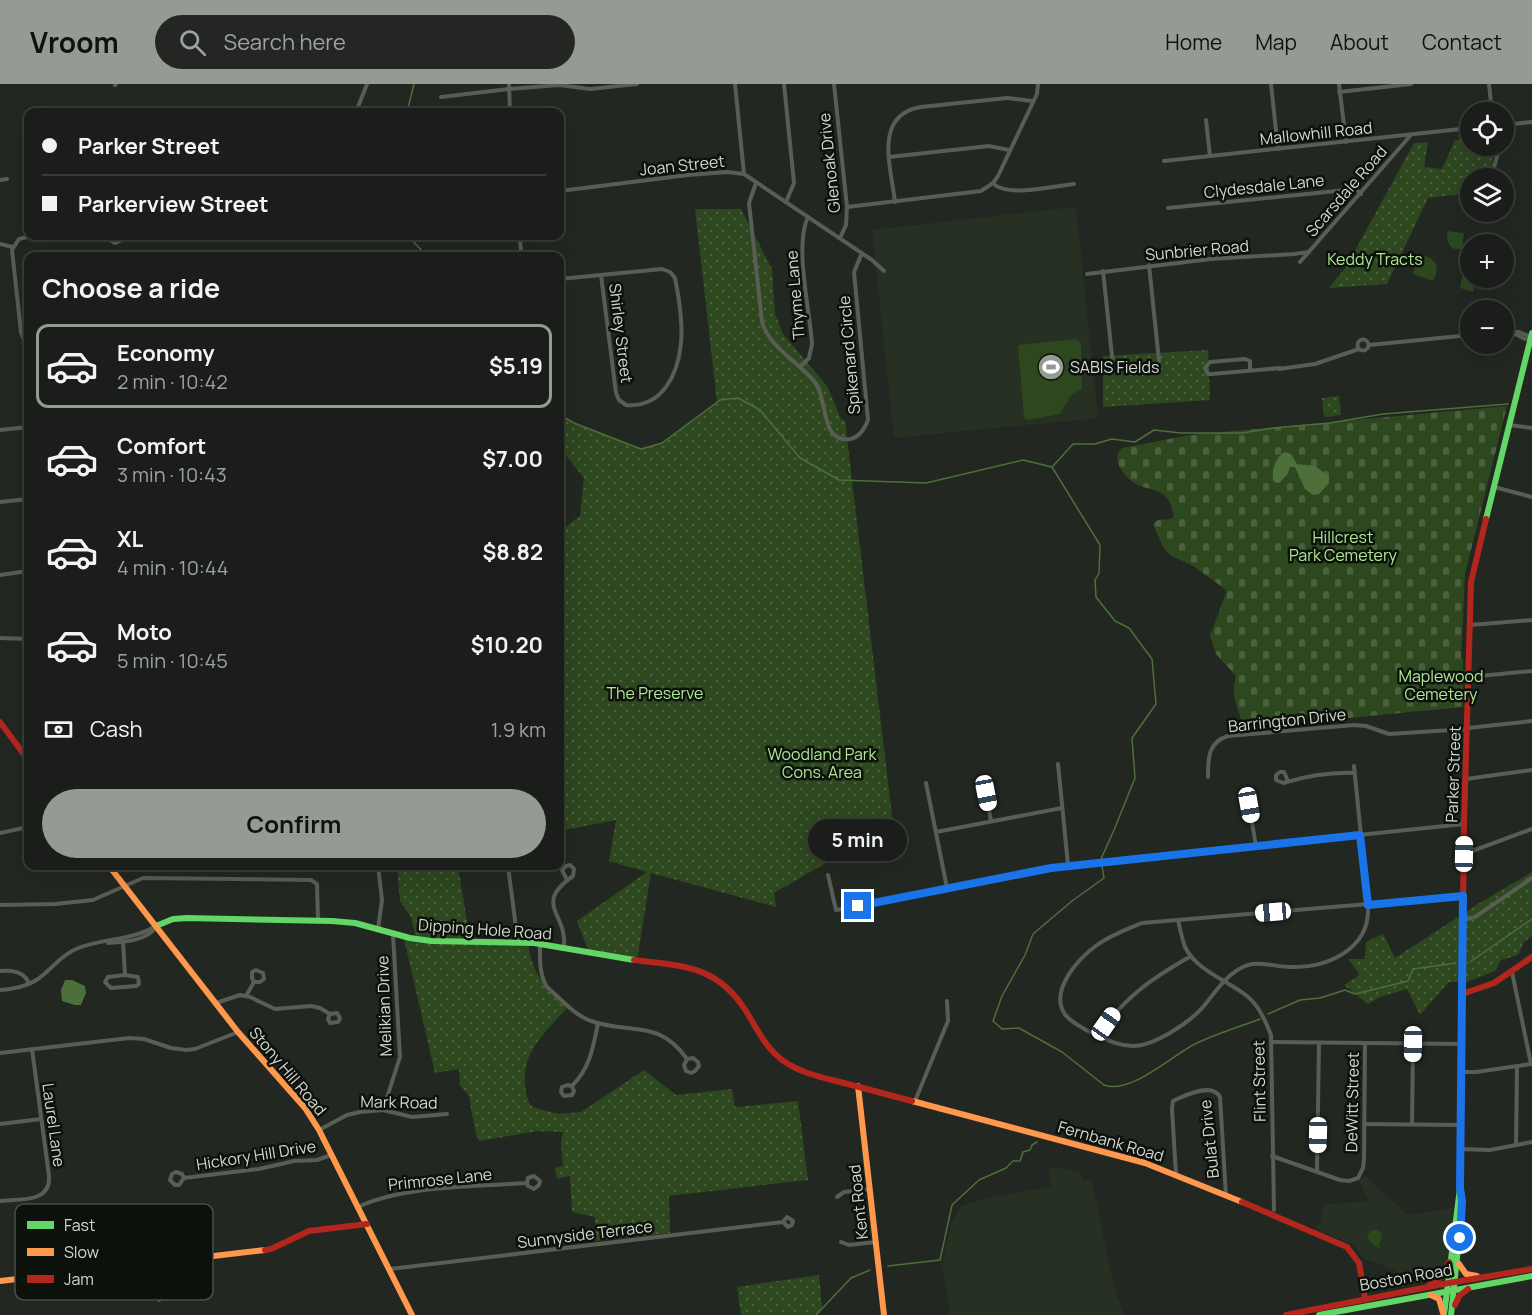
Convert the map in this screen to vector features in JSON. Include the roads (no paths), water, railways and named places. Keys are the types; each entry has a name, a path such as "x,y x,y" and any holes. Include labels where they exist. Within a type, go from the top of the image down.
{"main road":[{"name":"Parker Street","path":"1444,1315 1451,1290 1462,1214 1460,1149 1464,824 1471,582 1532,335"},
{"path":"0,722 24,754"},
{"name":"Stony Hill Road","path":"112,870 238,1032 305,1108 332,1155 412,1315"},
{"name":"Dipping Hole Road","path":"156,926 187,918 318,920 355,923 393,934 443,942 518,942 689,967 701,970 731,991 746,1010 769,1048 784,1062 804,1071"},
{"path":"1462,994 1494,982 1532,957"},
{"name":"Fernbank Road","path":"804,1071 1145,1163 1176,1175 1347,1247 1359,1263 1365,1298"},
{"name":"Kent Road","path":"858,1086 884,1315"},
{"path":"213,1256 272,1249 309,1231 367,1224"},
{"path":"1455,1254 1459,1266 1466,1274 1493,1276"},
{"path":"1418,1288 1443,1276 1455,1254"},
{"name":"Boston Road","path":"1286,1315 1418,1288 1532,1269"},
{"name":"Boston Road","path":"1319,1315 1532,1276"},
{"path":"0,1281 15,1279"},
{"path":"1452,1315 1460,1295 1477,1286"},
{"name":"Parker Street","path":"1451,1290 1452,1315"},
{"path":"1426,1295 1433,1295 1439,1299 1444,1315"}],"street":[{"path":"358,108 367,84"},
{"path":"441,98 509,86 559,86 590,89 637,84"},
{"path":"735,84 744,174"},
{"path":"784,84 794,183 786,202"},
{"name":"Glenoak Drive","path":"834,84 847,207 846,225 840,238"},
{"path":"847,207 973,194 981,191 993,183 1037,94 1038,84"},
{"path":"1271,84 1278,149"},
{"path":"1339,84 1346,141"},
{"path":"1340,92 1411,84"},
{"path":"1489,84 1491,102"},
{"path":"509,86 510,108"},
{"path":"894,202 889,137 892,124 899,116 909,109 1007,98 1032,101"},
{"path":"1206,120 1210,156"},
{"path":"1514,123 1532,122"},
{"name":"Mallowhill Road","path":"1164,161 1460,129"},
{"name":"Scarsdale Road","path":"1300,262 1411,135"},
{"path":"890,157 989,146 1009,150"},
{"name":"Joan Street","path":"564,190 688,175 727,172 744,174 862,253 884,271"},
{"path":"0,180 7,179"},
{"name":"Spikenard Circle","path":"756,183 749,203 762,322 765,331 818,387 826,420 832,433 844,439 852,439 858,435 868,420 854,272 862,253"},
{"path":"993,183 1006,191 1074,184"},
{"name":"Clydesdale Lane","path":"1168,208 1356,189 1361,194"},
{"name":"Thyme Lane","path":"800,368 809,358 812,344 802,234 808,217"},
{"path":"24,238 19,239 13,247 21,332 24,340"},
{"path":"0,244 13,247"},
{"name":"Sunbrier Road","path":"1087,274 1149,265 1309,252"},
{"path":"1149,265 1159,361"},
{"name":"Shirley Street","path":"564,279 662,269 670,272 675,278 681,332 680,352 664,391 656,400 645,404 626,405 619,400 616,393 601,275"},
{"path":"1103,271 1113,365"},
{"path":"1514,334 1525,339 1532,335"},
{"path":"1369,345 1460,336"},
{"path":"1359,349 1357,344 1360,340 1366,340 1369,345"},
{"path":"1250,371 1250,361 1243,359 1210,362 1205,368 1208,374 1212,375 1280,368 1316,364 1359,349 1366,350 1369,345"},
{"path":"1510,424 1532,428"},
{"path":"0,430 24,427"},
{"path":"1494,487 1532,497"},
{"path":"0,502 24,499"},
{"path":"0,575 24,572"},
{"path":"1470,625 1532,620"},
{"path":"0,638 24,639"},
{"path":"1469,677 1532,671"},
{"name":"Barrington Drive","path":"1208,777 1208,757 1211,749 1219,740 1228,736 1354,725 1366,726 1389,734 1532,722"},
{"path":"1058,764 1068,866"},
{"path":"1354,766 1368,905 1367,922 1363,934 1349,950 1339,957 1307,967 1252,964 1238,969 1224,981 1202,1009 1149,1044 1121,1046 1079,1026 1065,1014 1061,998 1064,985 1069,975 1090,950 1120,932 1142,923 1368,905 1463,896"},
{"path":"1466,779 1532,770"},
{"path":"1288,781 1321,773 1354,773"},
{"path":"926,783 946,888"},
{"path":"986,793 991,821"},
{"path":"1249,805 1256,846"},
{"path":"936,832 1062,808"},
{"path":"828,875 836,910 1068,866 1464,824"},
{"path":"0,833 24,828"},
{"path":"1464,854 1532,830"},
{"path":"378,870 382,900 378,929"},
{"path":"509,870 518,942"},
{"path":"0,905 82,902 102,897 143,878 311,880 317,884 318,920"},
{"path":"1463,920 1475,916 1532,878"},
{"path":"564,948 564,934 553,901 555,891 567,880"},
{"path":"1098,1035 1114,1012 1133,994 1166,970 1191,956 1178,920"},
{"path":"101,943 123,942 149,935 156,926"},
{"path":"0,990 15,988 37,980 67,953 82,946 132,936 156,926"},
{"name":"Melikian Drive","path":"383,1110 400,1057 393,934"},
{"path":"123,942 125,975"},
{"path":"540,945 541,974 547,987 579,1015 598,1023 659,1034 674,1043 687,1059"},
{"name":"Flint Street","path":"1191,956 1254,1003 1266,1021 1273,1042 1272,1156 1275,1210"},
{"path":"0,971 21,974 27,978 29,984"},
{"path":"1461,1072 1532,1064 1512,972"},
{"path":"125,975 138,977 139,984 111,988 105,982 108,977 125,975"},
{"path":"246,996 254,982"},
{"path":"216,1003 233,996 246,996 275,1009 313,1006 330,1014"},
{"path":"915,1101 948,1021 947,1000"},
{"path":"572,1086 588,1064 598,1023"},
{"path":"0,1053 129,1038 144,1039 171,1048 186,1050 238,1032"},
{"path":"1273,1042 1461,1044"},
{"path":"1317,1172 1319,1043"},
{"name":"DeWitt Street","path":"1272,1156 1345,1181 1358,1178 1363,1168 1365,1043"},
{"path":"1412,1124 1413,1044"},
{"name":"Laurel Lane","path":"0,1201 39,1196 47,1190 49,1176 32,1049"},
{"path":"1516,1145 1517,1067"},
{"name":"Bulat Drive","path":"1176,1175 1173,1101 1198,1092 1213,1090 1220,1097 1226,1196"},
{"name":"Mark Road","path":"319,1130 353,1113 383,1110 412,1117 447,1114"},
{"path":"0,1124 41,1119"},
{"path":"1364,1124 1461,1125"},
{"path":"1460,1149 1490,1150 1532,1142"},
{"name":"Hickory Hill Drive","path":"184,1178 259,1169 294,1161 317,1160 332,1155"},
{"name":"Primrose Lane","path":"358,1206 391,1194 527,1182"},
{"path":"837,1197 844,1192 870,1189"},
{"name":"Sunnyside Terrace","path":"390,1269 783,1222"},
{"path":"841,1242 849,1245 876,1242"}],"waterway":[{"path":"408,108 414,84"},
{"path":"412,240 423,252"},
{"path":"564,417 641,449 662,443 720,400 738,398 760,410 800,458 839,480 926,483 1023,460 1052,467 1100,545 1099,573 1095,580 1096,597 1115,621 1129,628 1152,659 1156,704 1132,738 1135,778 1101,859"},
{"path":"1053,466 1073,444 1095,444 1112,439 1135,442 1154,430 1181,433 1242,433 1330,423 1383,414 1508,404"},
{"path":"1102,866 1104,878 1033,934 1025,955 1002,996 993,1021 1002,1029 1019,1028 1062,1052 1104,1085 1114,1087 1138,1080 1203,1040 1260,1019"},
{"path":"1470,962 1532,919"},
{"path":"1268,1014 1300,1000 1320,998 1345,990 1355,994 1408,981 1413,969 1456,963"},
{"path":"888,1266 940,1260 952,1205 979,1180 1006,1168 1013,1161 1020,1161 1023,1152 1030,1150 1037,1142"},
{"path":"816,1315 851,1278 870,1270"}],"place":[{"name":"SABIS Fields","path":"1051,367"}],"park label":[{"name":"Keddy Tracts","path":"1375,259"},
{"name":"Hillcrest Park Cemetery","path":"1343,546"},
{"name":"Maplewood Cemetery","path":"1441,685"},
{"name":"The Preserve","path":"655,693"},
{"name":"Woodland Park Cons. Area","path":"822,763"}]}
